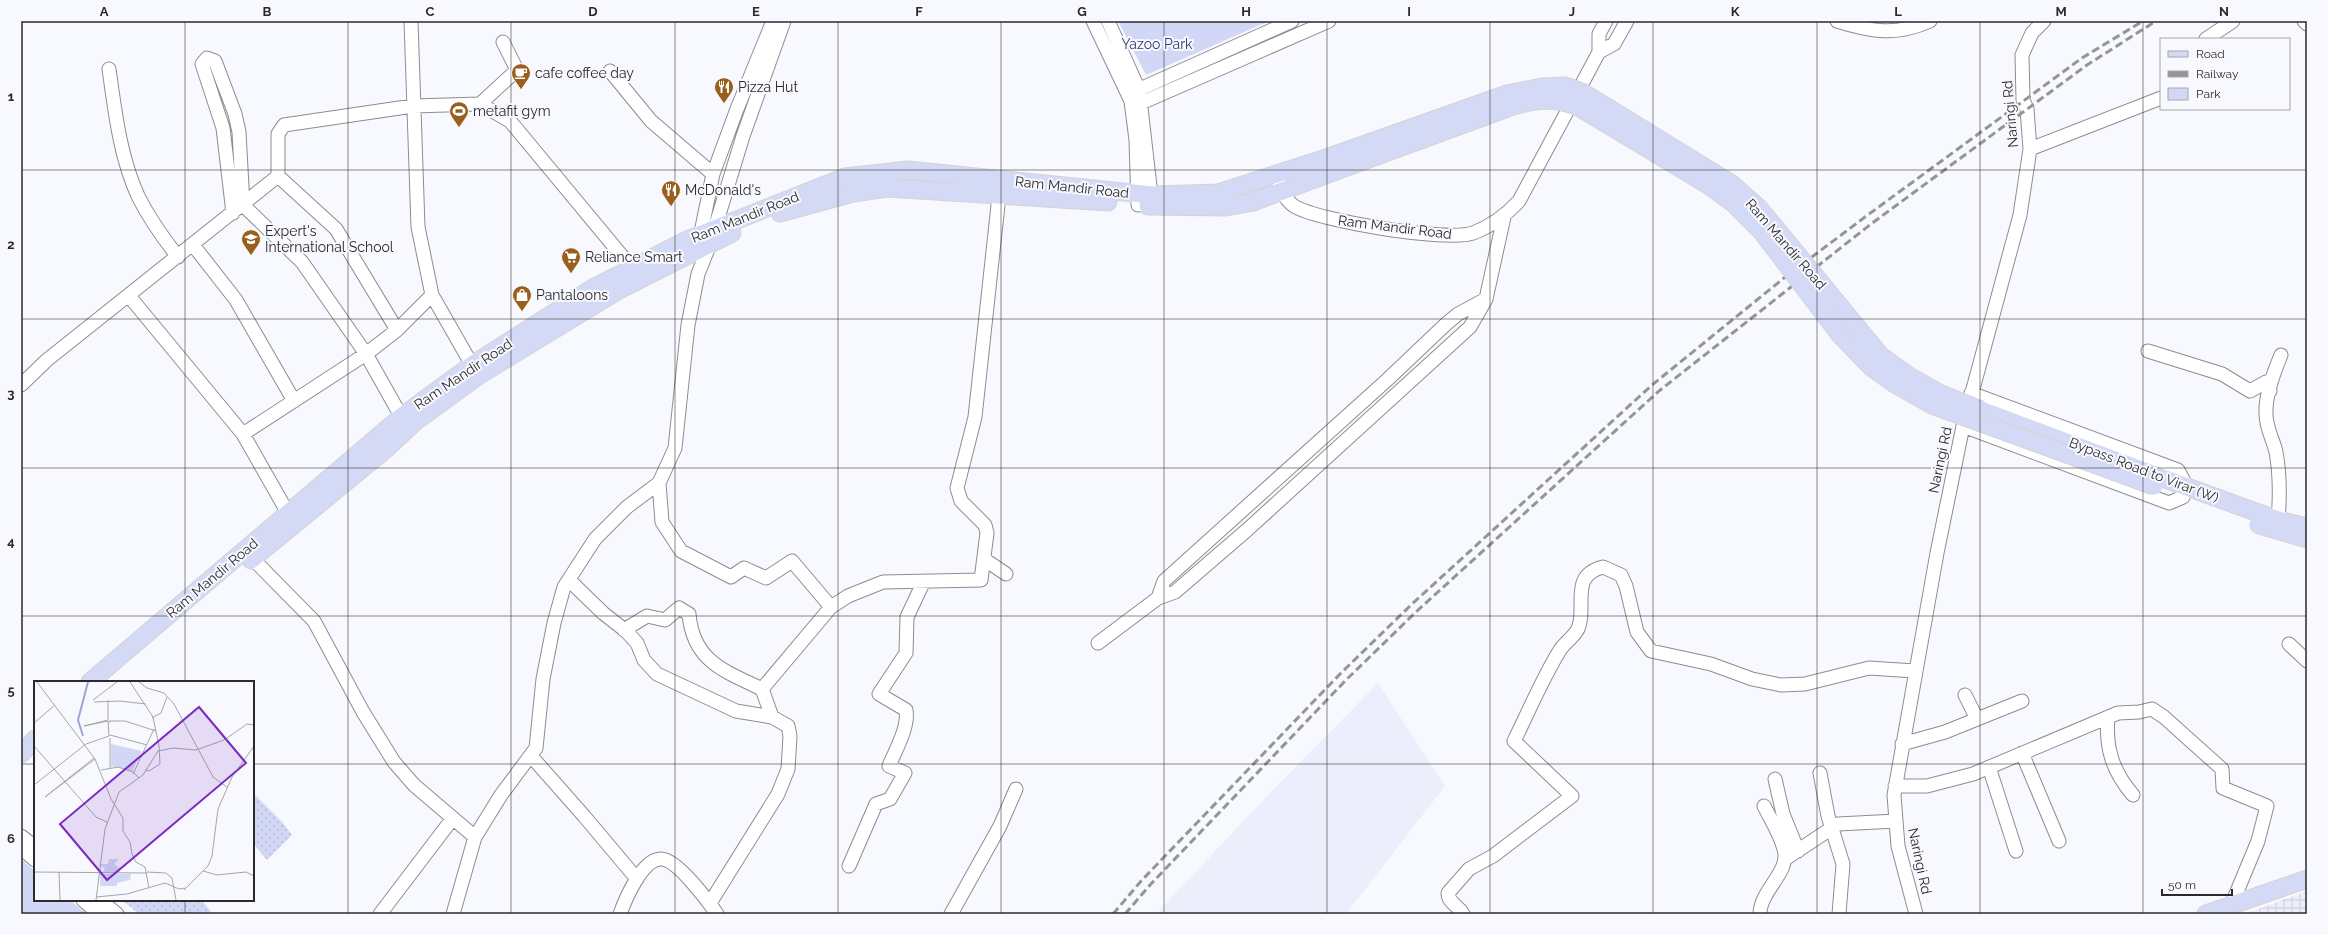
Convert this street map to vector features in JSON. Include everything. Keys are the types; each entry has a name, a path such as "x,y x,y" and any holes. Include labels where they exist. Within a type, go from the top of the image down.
{"main road":[{"name":"Ram Mandir Road","path":"1145,200 1218,194 1277,175 1331,165 1507,94 1542,87 1565,86 1584,93 1732,184 1764,214 1881,356 1909,376 1939,393 1981,410"},
{"path":"404,423 552,330 706,240 756,220 853,192 887,188 1000,187 1226,207 1253,202 1281,191 1331,165 1512,106 1539,99 1558,100 1577,106 1710,186 1732,203 1762,232 1840,334 1871,367 1894,384 1932,405 2155,481 2287,535 2307,539"},
{"name":"Ram Mandir Road","path":"91,681 249,555 472,365 593,288 666,250 706,240"},
{"name":"Bypass Road to Virar (W)","path":"1981,410 2155,481"},
{"name":"Bypass Road to Virar (W)","path":"2185,492 2278,520 2307,527"},
{"path":"109,681 249,555"},
{"path":"21,754 34,740"},
{"path":"21,768 34,754"},
{"path":"2206,914 2307,879"}],"street":[{"path":"411,21 418,227 432,295 472,365"},
{"path":"706,240 713,174 737,109 773,21"},
{"path":"453,914 476,836 502,795 531,756 538,740 543,679 554,622 564,587 595,539 628,507 659,483 675,448 688,326 706,240 784,21"},
{"path":"1093,21 1133,92"},
{"path":"1108,21 1133,92 1136,105 1136,140 1145,200"},
{"path":"1133,92 1292,21"},
{"path":"1136,105 1328,21"},
{"path":"1599,52 1599,34 1606,21"},
{"name":"Ram Mandir Road","path":"1277,175 1281,191 1293,205 1312,214 1340,222 1410,232 1454,235 1471,234 1504,217 1519,201 1599,52 1614,44 1627,21"},
{"path":"1838,21 1856,27 1894,27 1905,31 1930,21"},
{"name":"Naringi Rd","path":"1916,914 1898,846 1894,795 1895,786 1915,671 1963,426 2020,215 2030,149 2027,109 2023,100 2022,55 2032,33 2043,21"},
{"path":"2208,38 2233,21"},
{"path":"2304,21 2307,24"},
{"path":"480,104 517,70 502,42"},
{"path":"238,209 239,132 232,102 215,61 207,58 202,64 224,128 238,209 302,262 366,354 404,423"},
{"path":"109,69 126,160 138,195 157,230 178,257"},
{"path":"610,71 651,121 713,174"},
{"path":"211,91 224,84"},
{"path":"2030,149 2160,98"},
{"path":"397,330 336,229 278,176 278,134 284,125 413,106 480,104 499,113 510,121 632,268"},
{"path":"21,385 47,360 278,176"},
{"path":"762,689 831,607 848,596 883,582 981,580 987,533 985,525 961,500 957,488 975,417 1000,187"},
{"path":"1098,643 1158,598 1175,592 1470,327 1486,299 1504,217"},
{"path":"193,245 236,300 294,401"},
{"path":"243,434 366,354 397,330 432,295"},
{"path":"129,296 243,434 291,519"},
{"path":"1158,598 1164,581 1292,467 1446,324 1458,314 1486,299"},
{"path":"2148,351 2222,374 2250,391 2266,382 2270,391"},
{"path":"2278,520 2279,474 2276,451 2267,429 2266,412 2270,391 2281,355"},
{"path":"1963,426 2169,503 2185,492 2178,470 1971,393"},
{"path":"1292,467 1303,478"},
{"path":"659,483 662,522 681,551 732,578 744,568 766,578 792,561 807,576 831,607"},
{"path":"249,555 314,621 363,712 394,762 414,785 476,836"},
{"path":"984,559 1006,574"},
{"path":"1463,914 1451,902 1448,893 1469,869 1493,856 1572,796 1514,741 1561,650 1579,627 1579,592 1586,578 1595,569 1603,567 1621,575 1626,586 1637,632 1651,652 1711,664 1752,679 1781,685 1805,684 1869,668 1915,671"},
{"path":"569,580 637,643 644,660 657,674 736,711 772,716 788,726 790,736 788,769 778,794 710,902"},
{"path":"849,866 876,804 890,799 904,773 889,766 904,729 907,716 906,710 879,694 906,653 907,617 924,581"},
{"path":"624,630 647,616 665,620 679,608 689,614 691,632 698,648 723,671 762,689 772,716"},
{"path":"2289,644 2307,661"},
{"path":"1965,695 1977,719"},
{"path":"1902,744 1945,732 2022,701"},
{"path":"1895,786 1927,786 1973,774 2118,713 2152,709 2164,717 2222,768 2223,788 2267,806 2258,841 2231,906"},
{"path":"2108,717 2108,750 2117,774 2133,795"},
{"path":"2022,753 2059,841"},
{"path":"531,756 584,816 637,880"},
{"path":"1990,766 2016,851"},
{"path":"1820,773 1832,829 1843,864 1839,914"},
{"path":"1775,779 1783,814 1798,851"},
{"path":"951,914 1000,826 1016,788"},
{"path":"1764,806 1784,848 1785,859"},
{"path":"380,914 453,818"},
{"path":"1760,914 1760,907 1765,894 1785,859 1838,824 1896,821"},
{"path":"21,836 34,846"},
{"path":"21,848 34,859"},
{"path":"620,914 628,892 654,860 661,859 669,861 701,889 717,914"},
{"path":"84,901 99,914"},
{"path":"101,901 117,914"}],"shaded area":[{"path":"1378,683 1445,786 1346,914 1156,914 1268,795"},
{"path":"2307,891 2307,914 2245,914"}],"green space":[{"name":"Yazoo Park","path":"1118,21 1269,21 1146,75"},
{"path":"254,794 282,822 292,835 267,860 254,844"},
{"path":"21,859 34,870 34,901 71,901 87,914 21,914"},
{"path":"123,901 205,901 204,903 213,914 139,914"}],"railway":[{"path":"1113,914 1142,880 1340,674 1412,604 1652,385 1784,278 1865,217 2082,58 2143,21"},
{"path":"1125,914 1150,885 1346,680 1417,611 1659,391 1871,224 2087,65 2156,21"}],"place":[{"name":"cafe coffee day","path":"521,90"},
{"name":"Pizza Hut","path":"724,104"},
{"name":"metafit gym","path":"459,128"},
{"name":"McDonald's","path":"671,207"},
{"name":"Expert's International School","path":"251,256"},
{"name":"Reliance Smart","path":"571,274"},
{"name":"Pantaloons","path":"522,312"}]}
